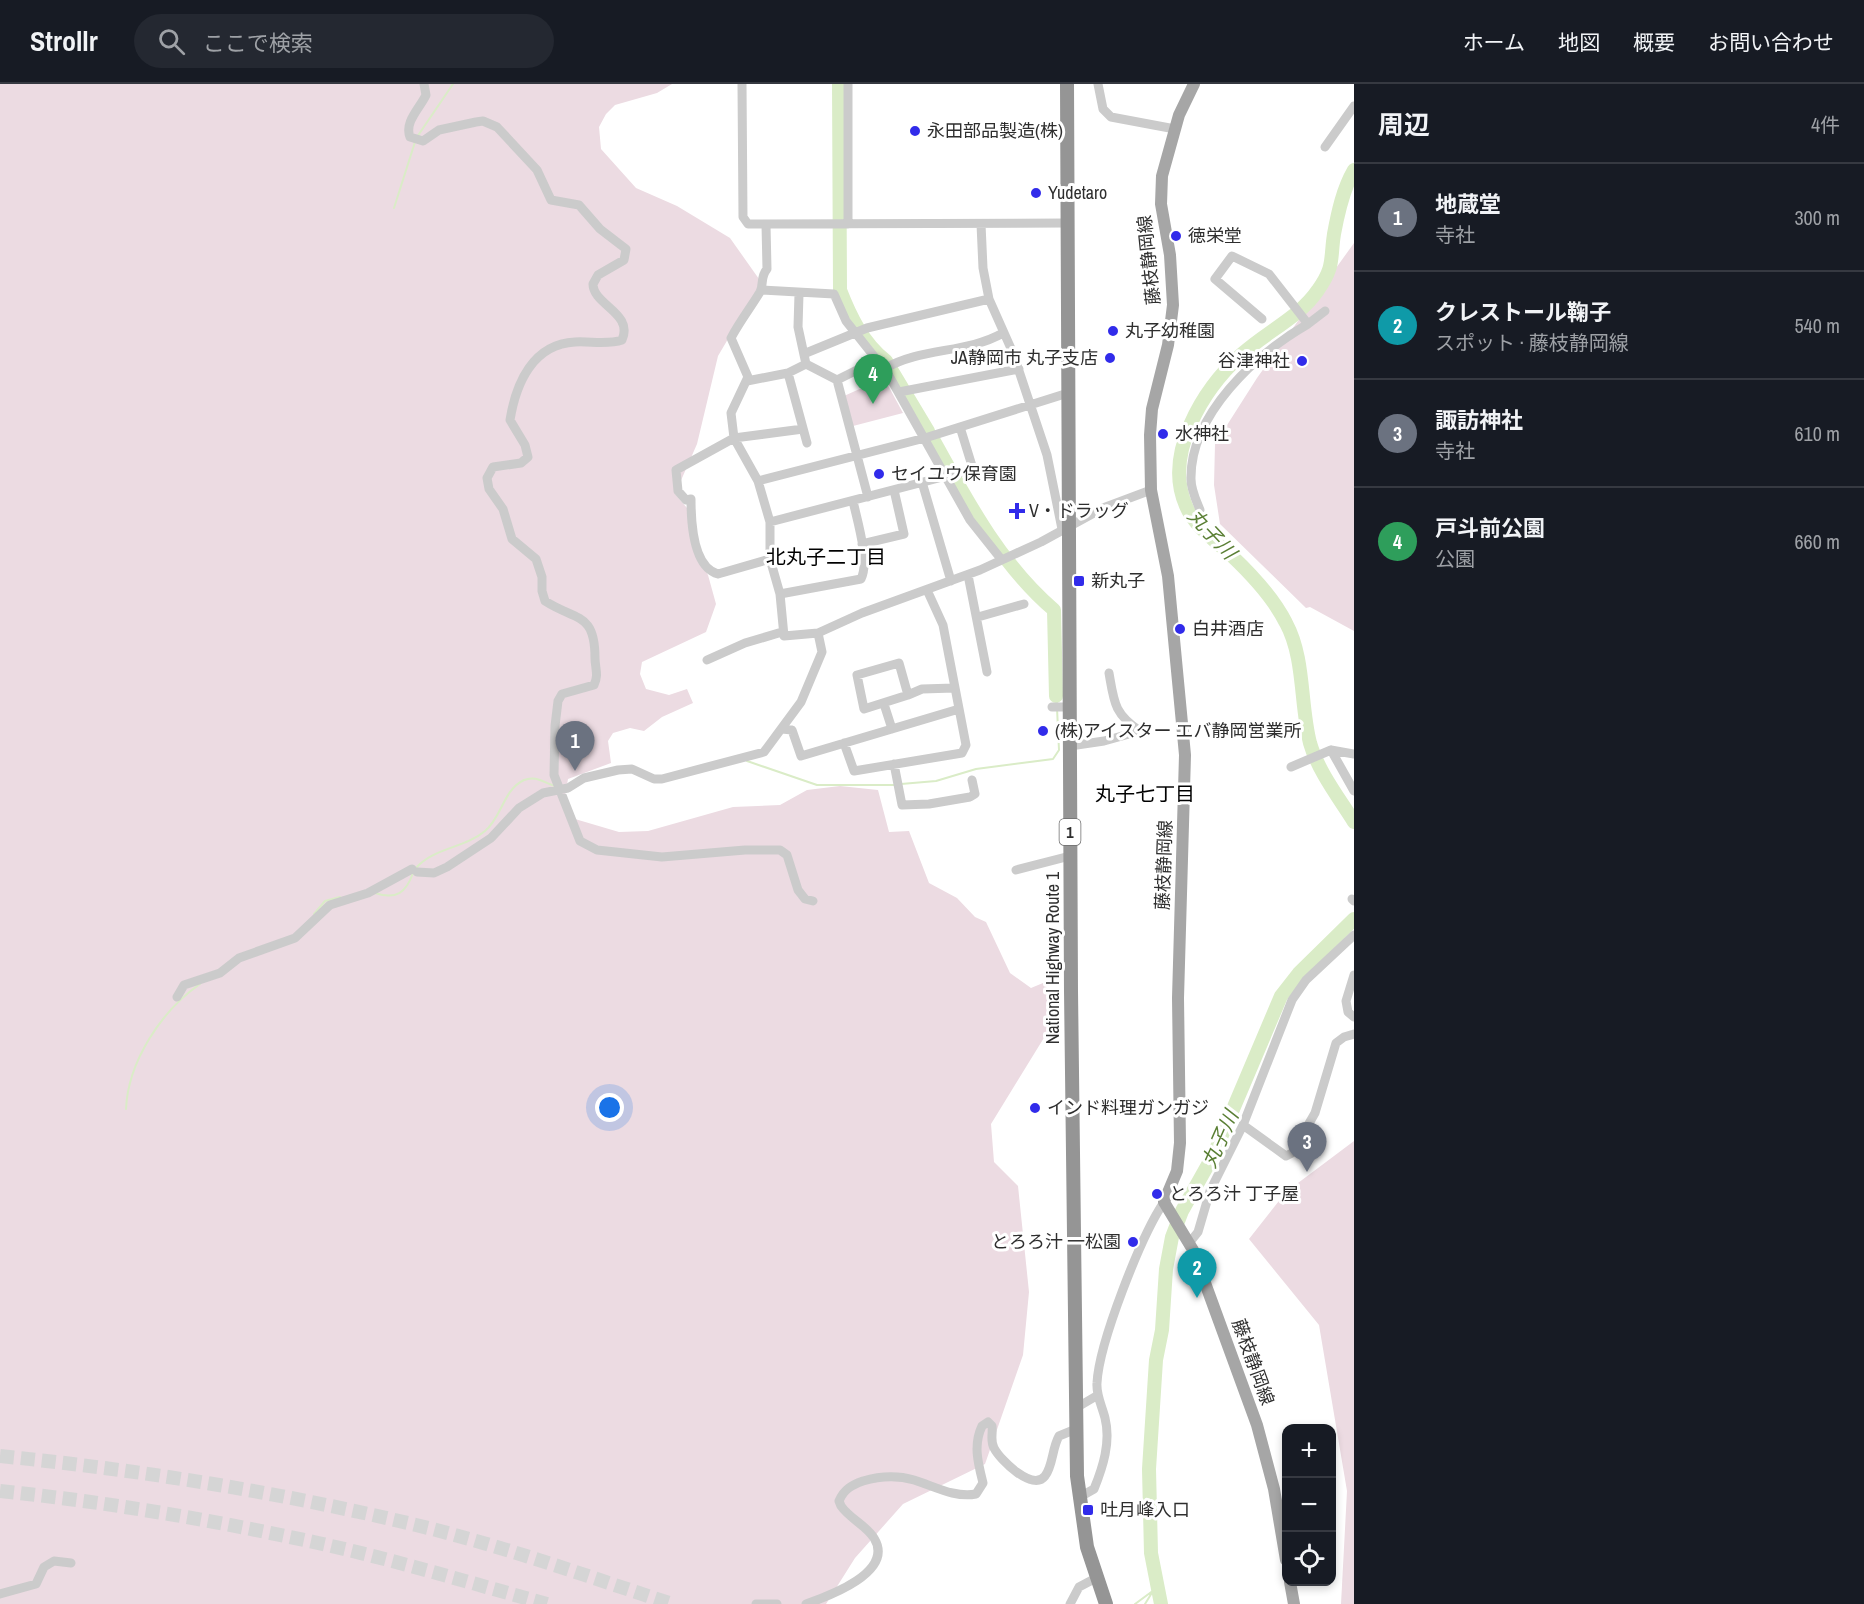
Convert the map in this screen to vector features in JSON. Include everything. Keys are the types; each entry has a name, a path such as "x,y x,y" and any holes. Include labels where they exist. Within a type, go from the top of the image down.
{"highway":[{"name":"National Highway Route 1","path":"1067,84 1068,393 1061,707 1070,746 1076,1429 1078,1498 1085,1538 1096,1578 1108,1604"}],"main road":[{"name":"藤枝静岡線","path":"1194,84 1168,148 1161,190 1170,253 1173,304 1168,345 1150,422 1152,490 1168,576 1185,755 1178,998 1179,1158 1167,1207 1188,1239 1257,1425 1274,1489 1282,1533"},
{"path":"1291,1586 1294,1604"}],"street":[{"path":"424,84 426,95 410,122 408,128 410,137 423,141 439,130 483,121 497,127 537,170 551,200 556,203 579,205 606,235 626,249 624,260 598,275 593,284 595,293 619,318 624,331 622,340 555,345 535,359 523,376 510,420 522,439 528,457 521,463 493,467 487,478 489,489 503,509 512,539 536,559 542,577 545,601 581,618 593,632 596,640 597,674 594,685 566,692 558,701 553,768 575,833 587,846 611,853 674,858 745,850 780,850 787,855 798,890 805,899 813,901"},
{"path":"742,84 743,217 748,224 1067,223"},
{"path":"841,224 848,84"},
{"path":"1098,84 1103,109 1111,117 1174,129"},
{"path":"1325,147 1342,119 1354,106"},
{"path":"981,224 983,268 989,299 1019,369 1047,455 1066,527"},
{"path":"766,225 767,269 761,276 761,290 744,313 731,338 746,368 747,381 731,413 734,438 759,481 770,522 770,559 780,594 784,636 818,633 862,613 968,575 1041,542 1102,508 1152,490"},
{"path":"1262,319 1215,279 1232,256 1269,274 1307,323"},
{"path":"761,290 799,294 834,294 846,321 859,331 875,361 889,367 898,392 950,475 970,520 1005,557"},
{"path":"799,294 799,334 806,353 806,364"},
{"path":"806,353 859,331 989,299"},
{"path":"1200,510 1190,482 1191,466 1200,438 1224,394 1257,360 1283,338 1325,311"},
{"path":"889,367 906,358 979,342 1003,333"},
{"path":"837,380 875,361"},
{"path":"747,381 788,372 806,364"},
{"path":"806,364 837,380 868,496"},
{"path":"898,392 1019,369"},
{"path":"788,372 807,443"},
{"path":"759,481 925,438 1068,393"},
{"path":"770,522 973,469 960,427"},
{"path":"770,559 718,574 710,572 702,561 697,544 690,499 686,500 678,491 676,470 734,438 803,429"},
{"path":"922,482 951,581"},
{"path":"862,544 904,534 894,490"},
{"path":"780,594 858,580 863,572 862,544 853,501"},
{"path":"968,575 987,672"},
{"path":"844,743 855,771 962,753 966,745 943,625 927,591"},
{"path":"978,617 1024,604"},
{"path":"707,660 745,643 782,632"},
{"path":"177,997 184,985 220,973 239,958 295,938 330,905 368,893 414,871 434,873 447,867 491,838 519,808 543,793 560,791 584,778 618,770 632,769 648,778 662,779 764,752 801,702 822,652 818,633"},
{"path":"908,695 899,663 857,675 864,710 884,704 908,695 922,689 954,688"},
{"path":"1070,746 1140,732 1125,721 1115,706 1109,673"},
{"path":"884,704 892,729"},
{"path":"782,729 792,730 801,756 959,709"},
{"path":"1291,767 1330,750 1354,754"},
{"path":"1330,750 1354,791"},
{"path":"894,764 902,805 929,804 970,797 975,794 972,780"},
{"path":"1016,870 1070,856"},
{"path":"1188,1239 1198,1232 1210,1191 1243,1125 1292,1000 1317,969 1354,935"},
{"path":"1354,975 1346,1001 1348,1012 1354,1017"},
{"path":"1243,1125 1286,1156 1292,1153 1315,1113 1336,1043 1354,1034"},
{"path":"1078,1498 1094,1489 1108,1447 1106,1419 1098,1395 1098,1376 1110,1332 1143,1242 1167,1207"},
{"path":"1076,1408 1098,1395"},
{"path":"806,1604 859,1578 874,1566 878,1558 874,1538 841,1506 839,1501 847,1489 871,1479 895,1476 915,1480 937,1490 976,1494 983,1483 976,1451 978,1436 982,1426 988,1422 992,1426 991,1439 998,1455 1028,1480 1039,1481 1047,1474 1059,1436 1076,1429"},
{"path":"0,1594 36,1584 44,1568 54,1561 71,1563"},
{"path":"1070,1604 1079,1587 1096,1578"},
{"path":"756,1604 777,1604"}],"shaded area":[{"path":"0,84 672,84 657,93 615,105 606,114 599,127 601,149 636,188 677,206 730,238 759,279 758,288 718,356 697,444 675,494 687,508 693,549 708,575 716,604 706,632 642,662 640,674 646,689 669,695 687,689 693,703 662,717 644,731 630,728 613,733 608,741 611,763 568,779 565,796 575,819 619,832 648,831 733,807 780,805 807,790 840,786 878,790 889,832 909,831 929,883 957,898 975,917 986,922 1010,973 1031,988 1043,983 1058,1002 1050,1028 991,1124 994,1162 1018,1186 1029,1292 1023,1355 985,1464 903,1504 855,1558 826,1604 0,1604"},
{"path":"1354,243 1354,631 1310,607 1306,608 1220,524 1214,485 1215,444 1257,378"},
{"path":"884,378 903,413 853,426 844,396"},
{"path":"1354,1141 1354,1604 1341,1604 1347,1491 1319,1325 1249,1239 1286,1192"}],"waterway":[{"path":"417,137 453,84"},
{"path":"839,84 840,290 858,329 886,361 928,431"},
{"path":"394,208 415,142"},
{"name":"丸子川","path":"1354,170 1341,201 1331,262 1323,282 1311,300 1251,346 1227,368 1201,404 1191,424 1183,444 1180,465 1180,486 1190,513 1200,527 1232,556 1269,596 1286,623 1296,651 1310,743 1323,774 1354,822"},
{"path":"934,441 972,509 1001,553 1054,610 1056,696"},
{"path":"1056,696 1057,703"},
{"path":"901,784 936,781 976,769 1053,759 1059,750 1057,708"},
{"path":"747,761 817,785 895,785"},
{"path":"416,868 431,856 477,837 485,831 517,784 524,780 536,779 555,786"},
{"path":"375,893 389,896 399,893 407,886 413,873"},
{"path":"314,914 325,901 340,897"},
{"name":"丸子川","path":"1161,1604 1151,1553 1149,1469 1156,1360 1162,1330 1166,1269 1172,1237 1182,1211 1214,1154 1281,996 1299,973 1354,919"},
{"path":"126,1109 133,1073 149,1039 172,1008 200,984"},
{"path":"1135,1604 1154,1590 1157,1584"},
{"path":"1145,1604 1153,1591"}],"tunnel":[{"path":"0,1456 209,1483 365,1513 481,1542 672,1604"},
{"path":"0,1491 120,1506 318,1543 547,1604"}],"place":[{"name":"永田部品製造(株)","path":"915,131"},
{"name":"Yudetaro","path":"1036,193"},
{"name":"徳栄堂","path":"1176,236"},
{"name":"丸子幼稚園","path":"1113,331"},
{"name":"JA静岡市 丸子支店","path":"1110,358"},
{"name":"谷津神社","path":"1302,361"},
{"name":"戸斗前公園","path":"873,404"},
{"name":"水神社","path":"1163,434"},
{"name":"セイユウ保育園","path":"879,474"},
{"name":"V・ドラッグ","path":"1017,511"},
{"name":"新丸子","path":"1079,581"},
{"name":"白井酒店","path":"1180,629"},
{"name":"(株)アイスター エバ静岡営業所","path":"1043,731"},
{"name":"地蔵堂","path":"575,771"},
{"name":"インド料理ガンガジ","path":"1035,1108"},
{"name":"諏訪神社","path":"1307,1172"},
{"name":"とろろ汁 丁子屋","path":"1157,1194"},
{"name":"とろろ汁 一松園","path":"1133,1242"},
{"name":"クレストール鞠子","path":"1197,1298"},
{"name":"吐月峰入口","path":"1088,1510"}],"district":[{"name":"北丸子二丁目","path":"826,557"},
{"name":"丸子七丁目","path":"1145,794"}]}
